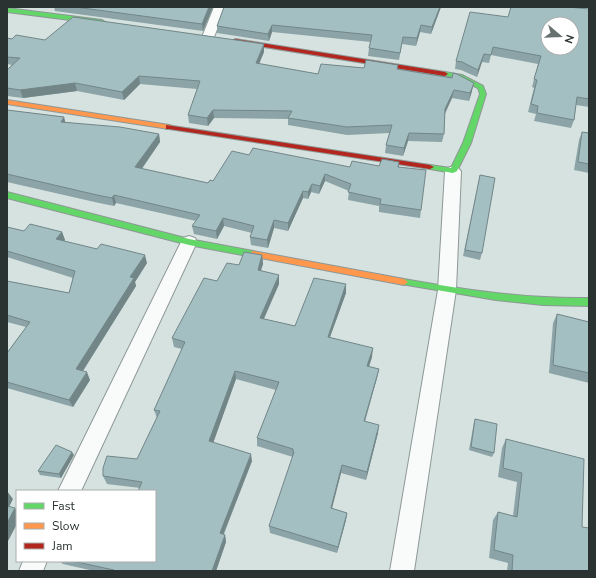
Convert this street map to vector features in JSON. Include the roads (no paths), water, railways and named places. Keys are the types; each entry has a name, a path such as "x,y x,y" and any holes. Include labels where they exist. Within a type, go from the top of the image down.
{"street":[{"path":"220,7 212,38 460,76 481,87 483,94 467,143 453,171 447,290 402,571"},
{"path":"7,10 114,24"},
{"path":"7,102 453,171"},
{"path":"7,195 189,242 447,290 500,298 556,303 589,302"},
{"path":"69,490 189,242"},
{"path":"31,571 36,562"}]}
